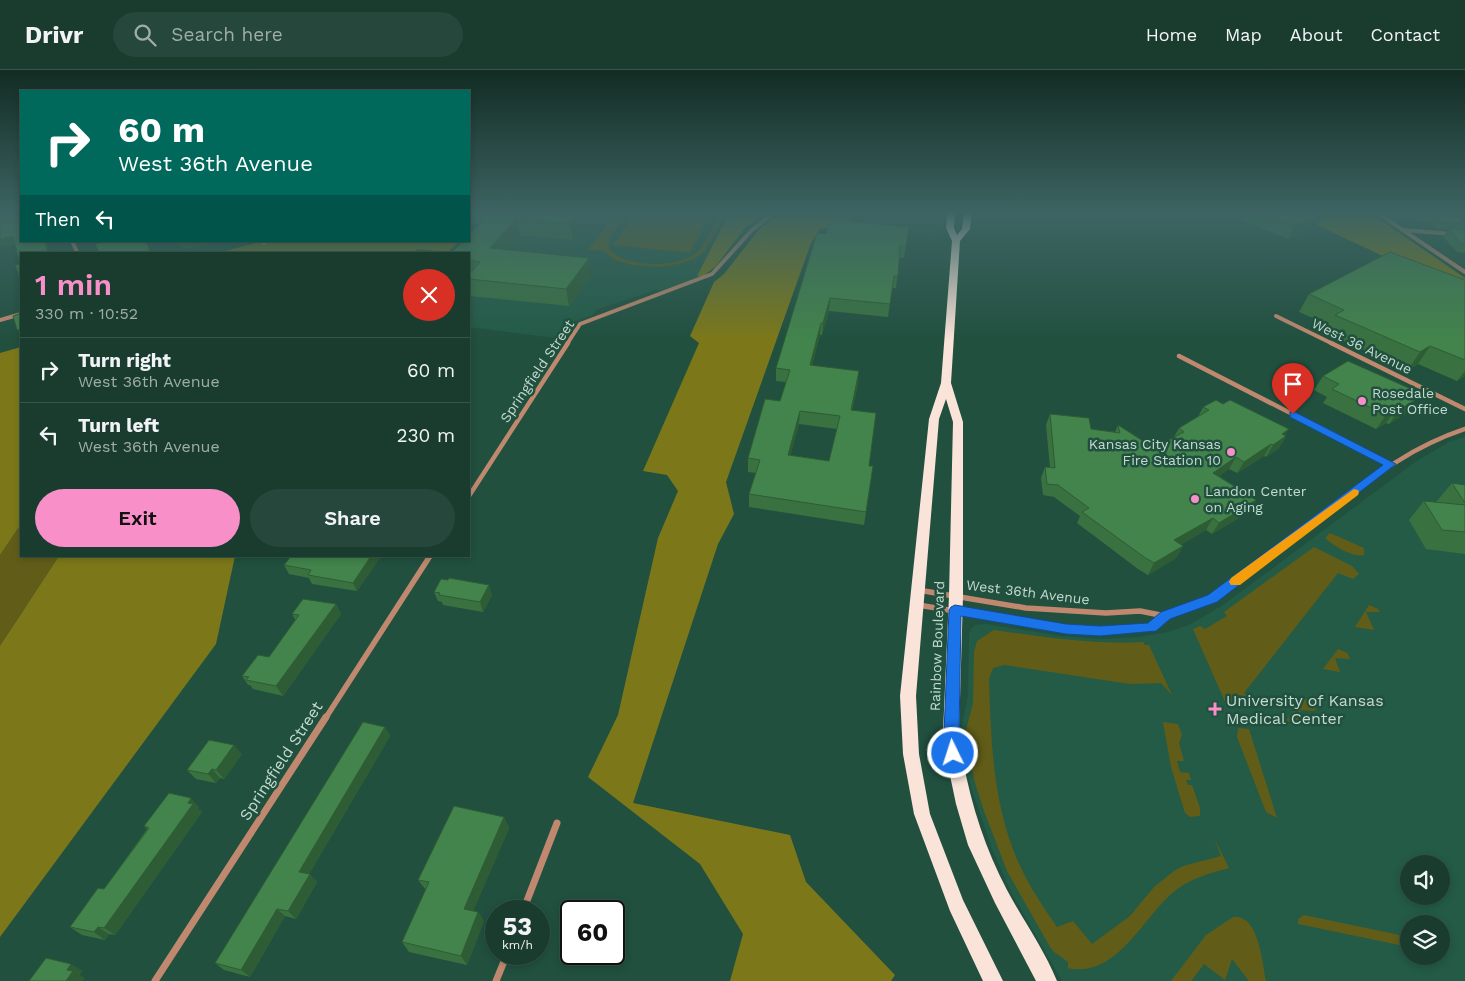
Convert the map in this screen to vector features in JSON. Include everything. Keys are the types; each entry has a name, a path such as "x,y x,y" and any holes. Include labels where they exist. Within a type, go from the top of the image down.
{"main road":[{"name":"Rainbow Boulevard","path":"955,255 946,383 934,419 908,696 911,754 922,814 956,905 993,981"},
{"name":"Rainbow Boulevard","path":"946,383 958,422 953,753 977,844 1047,981"}],"street":[{"name":"Springfield Street","path":"470,494 580,324 712,274 730,255"},
{"path":"1438,255 1465,272"},
{"path":"0,320 20,314"},
{"name":"West 36 Avenue","path":"1276,316 1465,409"},
{"path":"1179,356 1390,464"},
{"name":"West 36th Avenue","path":"917,597 956,603 1028,624 1100,631 1151,628 1165,616 1212,599 1390,464 1444,436 1465,430"},
{"name":"Springfield Street","path":"155,981 429,557"},
{"name":"West 36th Avenue","path":"917,597 956,603 1069,612 1106,614 1140,610 1165,616"},
{"path":"527,900 557,823"},
{"path":"496,981 503,965"}],"shaded area":[{"path":"470,255 708,255 697,276 702,277 663,290 655,290 596,310 593,315 572,322 563,339 470,327"},
{"path":"608,255 615,255 640,263 654,264 680,261 693,255 700,255 694,259 661,267 632,265 615,260"},
{"path":"708,255 725,255 716,266 702,277 697,276"},
{"path":"739,255 807,255 726,482 734,514 718,544 633,803 790,835 806,882 895,975 891,981 730,981 743,934 700,864 588,777 618,715 658,538 678,491 667,475 643,471 699,343 690,336 714,282 724,274"},
{"path":"1380,255 1431,255 1465,278 1465,300"},
{"path":"20,347 20,525 0,555 0,353"},
{"name":"University of Kansas Medical Center","path":"1465,437 1465,981 1062,981 1011,892 992,849 968,778 960,735 968,696 969,634 971,629 975,625 986,624 1061,636 1102,639 1139,637 1168,632 1189,625 1223,605 1418,460 1449,442"},
{"path":"20,525 20,557 58,557 0,646 0,555"},
{"path":"1330,533 1364,548 1364,555 1349,553 1333,544 1325,538"},
{"path":"1314,547 1352,566 1359,574 1353,579 1338,573 1244,693 1255,701 1256,705 1226,704 1193,629 1200,626 1205,629 1227,616 1224,612"},
{"path":"58,557 235,557 216,644 0,937 0,646"},
{"path":"1369,605 1380,612 1366,612 1374,630 1355,627"},
{"path":"994,630 1087,641 1143,642 1145,645 1149,645 1172,695 1161,683 1130,684 1004,665 993,668 989,679 991,728 995,776 1004,823 1025,876 1057,927 1073,921 1092,944 1130,916 1154,887 1174,871 1183,866 1221,856 1214,838 1229,868 1196,878 1174,892 1125,946 1099,965 1084,969 1068,968 1068,962 1050,947 1007,871 975,783 965,734 973,703 974,652 977,641"},
{"path":"1338,649 1347,653 1350,659 1335,658 1340,672 1323,669"},
{"path":"1303,698 1310,700 1316,709 1314,711 1300,710 1305,725 1286,721"},
{"path":"1163,722 1178,724 1182,735 1179,743 1184,761 1177,761 1180,772 1189,773 1191,780 1186,780 1188,785 1192,785 1200,808 1200,816 1190,817 1185,813 1171,767"},
{"path":"1238,728 1249,729 1277,818 1266,812 1237,737"},
{"path":"1304,915 1400,935 1400,945 1298,924 1298,919"},
{"path":"1233,917 1242,918 1249,923 1254,931 1261,952 1266,981 1249,981 1232,959 1225,980 1204,964 1191,981 1171,981 1206,935"}],"building":[{"path":"470,255 554,255 589,258 566,289 470,279 470,273 480,262 470,260"},
{"path":"810,255 899,255 898,276 894,276 890,304 830,298 810,365 859,371 851,410 876,413 869,466 873,466 866,512 749,494 760,460 748,458 765,399 780,401 790,370 776,368","holes":["800,411 840,416 829,461 788,455"]},
{"path":"1385,255 1397,255 1465,280 1465,360 1430,346 1420,352 1335,315 1344,310 1309,294"},
{"path":"20,264 20,278 15,265"},
{"path":"20,313 20,329 17,330 13,316"},
{"path":"1348,361 1420,393 1412,398 1415,400 1399,410 1396,409 1386,415 1332,389 1339,384 1323,376"},
{"path":"1216,400 1223,404 1230,400 1289,429 1282,434 1286,436 1244,462 1236,457 1213,473 1256,500 1219,523 1213,518 1174,540 1183,546 1154,563 1082,512 1089,508 1058,485 1047,484 1045,467 1055,468 1050,414 1089,418 1091,429 1120,433 1118,425 1154,448 1184,432 1179,428 1209,410 1203,407"},
{"path":"1452,483 1465,485 1465,503"},
{"path":"1424,501 1465,505 1465,532 1442,530"},
{"path":"290,557 370,557 353,583 308,575 311,570 284,565"},
{"path":"449,578 489,585 480,602 439,595 440,593 434,592 441,579 448,580"},
{"path":"303,599 336,604 276,686 246,680 249,677 242,676 258,655 269,657 299,615 292,614"},
{"path":"363,722 385,727 299,872 310,874 288,911 277,909 241,970 215,963"},
{"path":"209,740 234,745 216,770 212,769 208,774 187,770"},
{"path":"169,793 191,798 188,803 193,804 104,928 98,927 94,932 70,927 98,888 104,889 149,828 144,826"},
{"path":"454,806 504,817 464,909 478,912 461,956 402,942 429,882 418,880"},
{"path":"46,958 71,964 67,970 73,971 66,981 29,981"}],"slow traffic":[{"path":"1235,582 1354,492"}],"place":[{"name":"Rosedale Post Office","path":"1362,401"},
{"name":"Kansas City Kansas Fire Station 10","path":"1231,452"},
{"name":"Landon Center on Aging","path":"1195,499"},
{"name":"University of Kansas Medical Center","path":"1215,709"}],"route":[{"path":"953,753 955,610 1066,629 1100,631 1151,628 1165,616 1212,599 1390,464 1293,414"}]}
